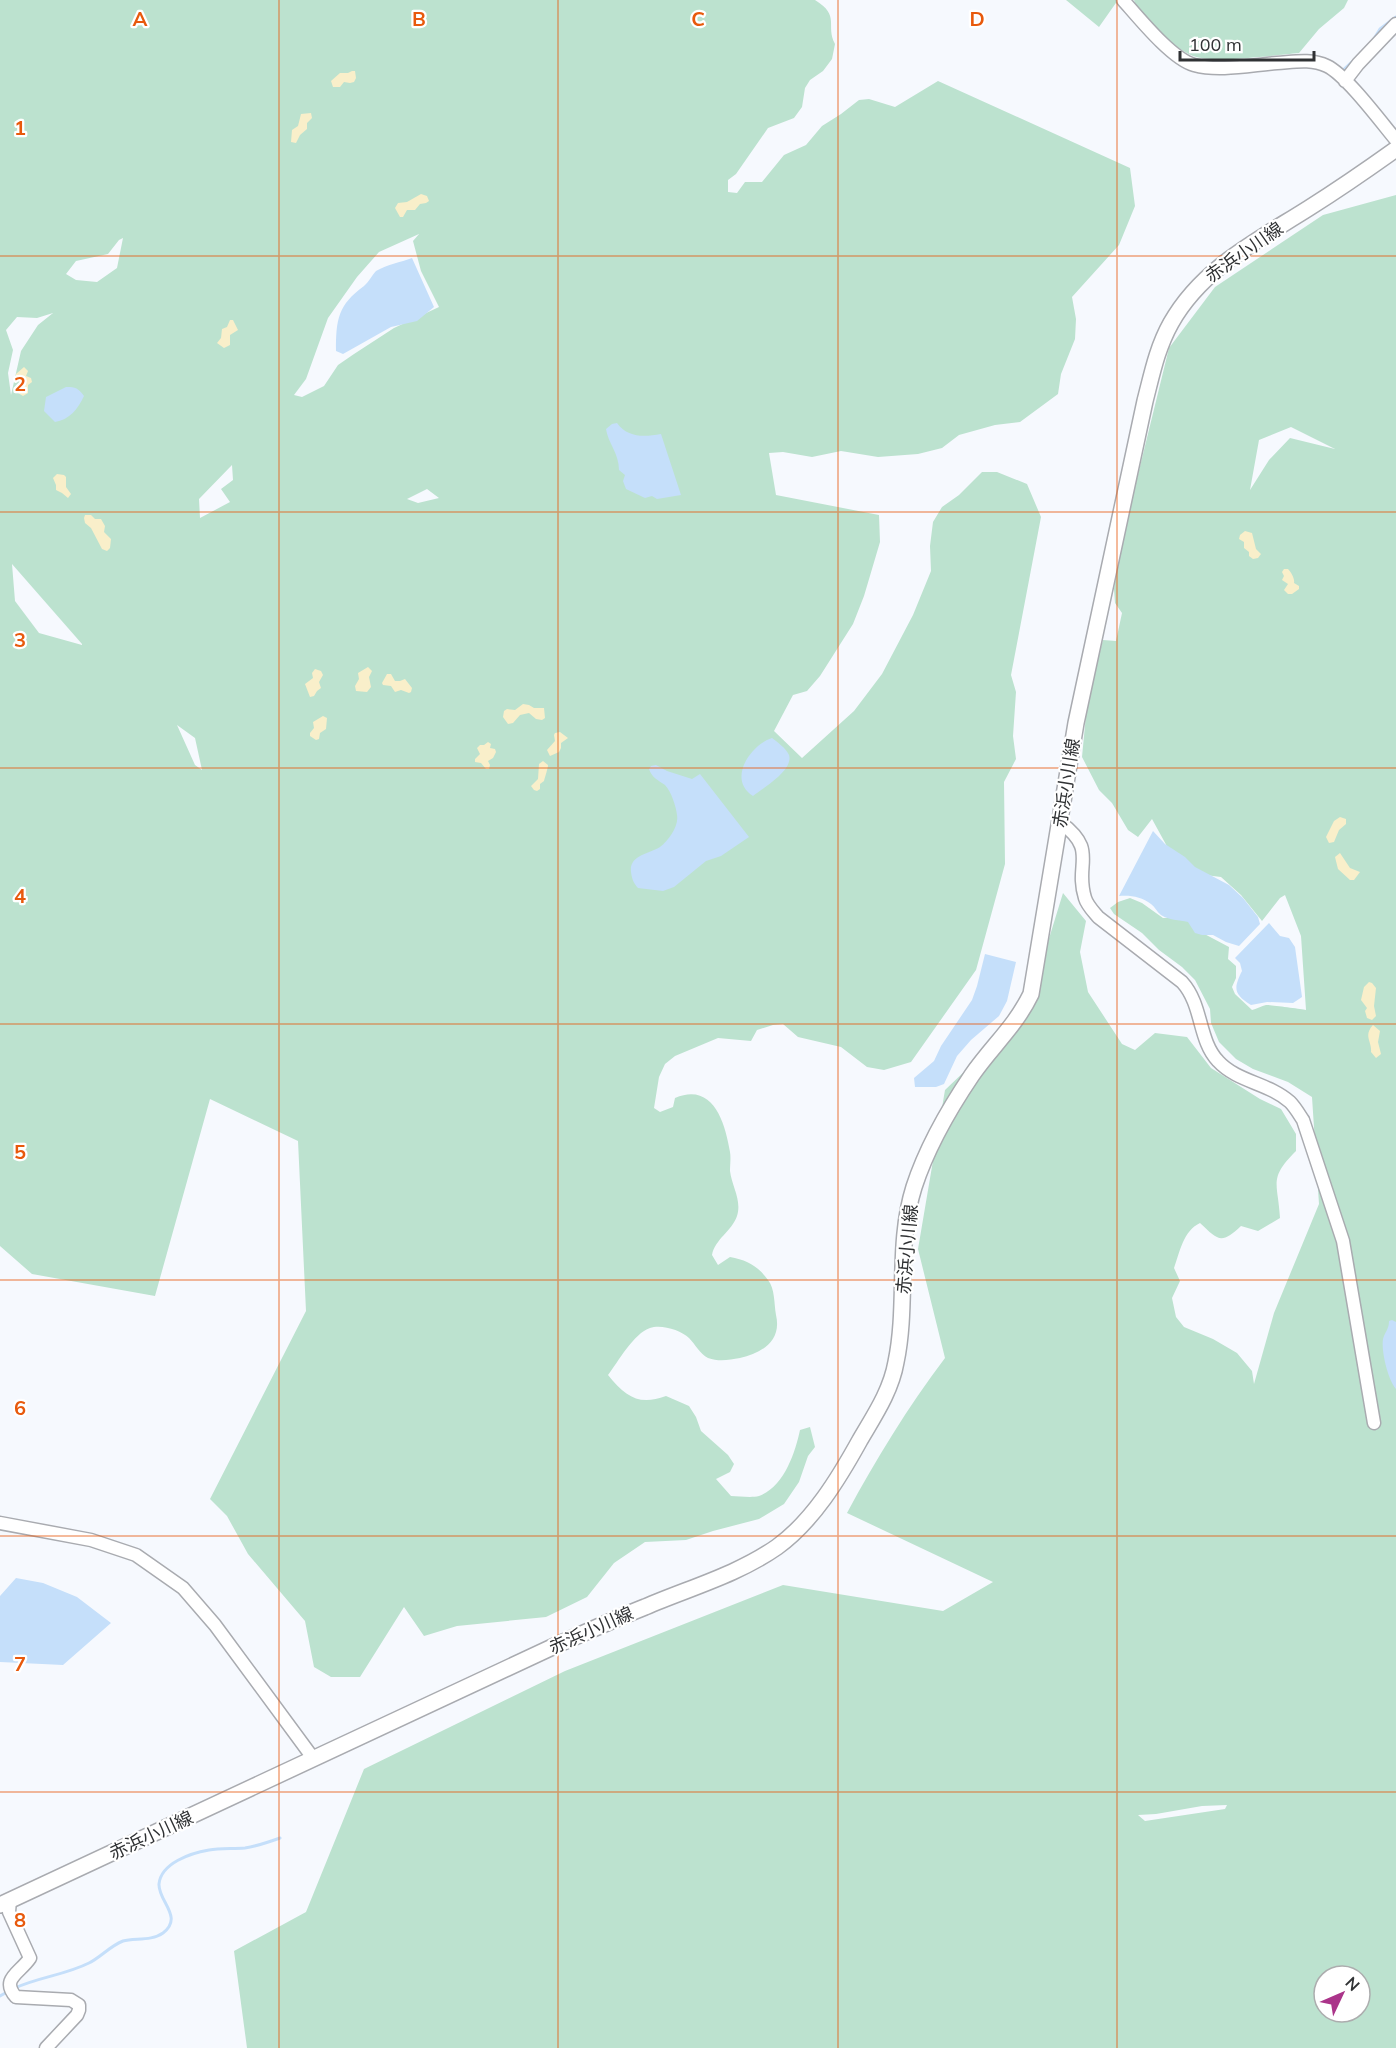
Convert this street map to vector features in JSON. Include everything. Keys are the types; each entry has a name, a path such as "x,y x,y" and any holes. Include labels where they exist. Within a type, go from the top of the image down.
{"main road":[{"name":"赤浜小川線","path":"5,1903 572,1639 746,1566 777,1547 806,1520 848,1461 889,1385 896,1367 902,1328 906,1216 928,1150 973,1074 1011,1029 1031,994 1076,723 1158,349 1171,323 1200,283 1215,269 1256,240 1344,186 1396,149"}],"street":[{"path":"1123,0 1172,51 1194,65 1213,68 1304,60 1327,66 1345,81 1396,140"},
{"path":"1345,81 1396,24"},
{"path":"1060,822 1070,829 1080,841 1083,851 1085,898 1094,913 1189,989 1194,998 1209,1048 1228,1071 1286,1098 1303,1120 1343,1241 1374,1423"},
{"path":"0,1523 91,1540 136,1555 183,1588 215,1625 313,1758"},
{"path":"5,1903 30,1958 9,1978 6,1982 7,1987 16,1997 71,2000 79,2005 77,2015 46,2048"}],"green space":[{"path":"0,0 815,0 828,11 830,16 835,44 832,59 823,71 810,80 805,88 802,107 794,118 768,128 736,174 728,180 728,192 737,193 745,182 762,182 784,155 806,145 822,126 859,100 869,99 895,107 938,81 1130,168 1135,206 1119,245 1072,297 1076,319 1075,339 1061,374 1058,394 1020,422 995,425 959,435 942,448 918,454 878,457 841,451 812,457 783,452 769,453 776,495 879,515 880,542 853,624 820,676 807,691 793,695 774,731 802,758 854,711 882,674 913,615 931,571 930,546 933,522 942,507 959,495 982,472 997,472 1027,484 1041,517 1011,675 1016,692 1013,736 1016,759 1004,782 1005,864 976,970 911,1062 884,1070 867,1067 841,1047 798,1037 783,1024 757,1030 751,1041 718,1038 675,1056 665,1064 659,1077 654,1108 660,1112 673,1107 675,1098 688,1094 699,1095 708,1100 720,1118 730,1152 730,1171 738,1199 738,1210 735,1221 716,1244 712,1255 718,1265 730,1257 736,1258 752,1264 764,1275 773,1292 776,1332 773,1339 756,1353 740,1358 720,1360 705,1356 681,1332 665,1327 650,1328 632,1342 608,1375 621,1389 634,1398 648,1400 666,1396 689,1406 701,1431 728,1455 734,1464 730,1472 716,1479 731,1496 759,1496 768,1492 787,1468 800,1430 810,1427 815,1447 808,1456 799,1482 784,1504 759,1519 686,1540 645,1542 614,1563 587,1597 546,1617 457,1626 424,1636 404,1607 360,1677 331,1677 314,1667 305,1621 248,1554 227,1516 210,1499 306,1311 298,1141 210,1099 155,1296 32,1274 0,1246","holes":["419,234 413,241 421,271 439,307 394,328 354,354 338,365 324,386 302,397 294,395 306,379 328,318 357,277 379,252","123,238 117,268 97,282 76,280 66,274 76,261 108,254","53,313 38,325 21,351 11,395 8,373 13,350 6,330 17,317 37,318","232,465 233,480 221,489 230,502 200,518 199,499","427,489 439,498 418,503 407,499","12,564 82,645 39,633 15,601","177,725 195,738 202,770 195,765"]},
{"path":"1066,0 1118,0 1099,27"},
{"path":"1134,0 1348,0 1344,8 1319,29 1299,53 1215,59 1193,56 1177,47 1162,35 1137,8"},
{"path":"1396,195 1396,2048 247,2048 234,1951 306,1912 364,1769 565,1671 783,1585 943,1611 993,1582 847,1513 893,1434 945,1358 918,1249 945,1090 1034,1005 1047,945 1063,893 1086,921 1080,952 1088,992 1122,1044 1135,1050 1155,1033 1187,1037 1211,1068 1260,1099 1281,1109 1296,1134 1296,1151 1278,1175 1280,1218 1258,1231 1241,1226 1224,1238 1211,1233 1200,1223 1186,1237 1174,1268 1180,1281 1172,1298 1176,1317 1184,1327 1213,1339 1237,1353 1252,1371 1254,1384 1274,1313 1319,1204 1312,1097 1288,1082 1253,1069 1236,1059 1219,1042 1211,1023 1210,1009 1195,980 1142,933 1114,914 1110,908 1130,898 1142,903 1163,918 1185,917 1195,929 1229,947 1228,959 1236,966 1236,978 1232,987 1235,994 1252,1010 1266,1005 1306,1010 1301,936 1285,895 1262,921 1241,895 1221,877 1205,875 1169,850 1152,819 1138,837 1128,830 1112,803 1099,790 1082,757 1093,676 1103,640 1116,641 1122,613 1115,603 1114,589 1121,544 1169,348 1215,287 1323,215","holes":["1291,427 1335,449 1290,438 1269,460 1250,490 1259,440","1227,1805 1225,1809 1145,1821 1138,1815"]}],"sand":[{"path":"355,71 354,82 344,82 340,87 333,87 331,81 340,73"},
{"path":"311,113 312,118 307,123 307,129 296,143 291,142 292,130 298,126 301,114"},
{"path":"421,194 427,196 429,201 420,204 415,210 407,210 403,217 400,217 395,208 398,203 407,202"},
{"path":"230,320 233,320 238,330 230,335 230,345 224,348 217,343 221,338 222,329 227,327"},
{"path":"24,367 28,371 26,376 31,378 32,382 28,385 28,393 23,396 18,393 22,385 16,374"},
{"path":"57,474 66,477 66,487 71,494 68,498 56,490 53,478"},
{"path":"85,515 101,519 105,526 104,532 111,539 110,548 107,551 102,549 91,528 85,523"},
{"path":"1245,531 1252,533 1256,549 1261,554 1258,558 1253,559 1249,556 1249,552 1244,548 1244,542 1239,539"},
{"path":"1284,569 1289,570 1294,583 1299,586 1299,589 1292,594 1284,590 1288,584 1282,580"},
{"path":"368,667 372,671 369,677 371,687 367,692 356,691 358,673"},
{"path":"315,669 321,671 323,675 319,682 321,688 310,697 305,684 313,678 312,673"},
{"path":"387,674 391,674 395,681 405,679 412,688 411,692 401,690 395,692 391,686 383,685"},
{"path":"523,704 534,708 544,708 545,718 536,719 529,713 520,715 513,723 508,724 503,717 504,711 515,710"},
{"path":"323,716 327,718 326,729 316,740 310,736 314,728 313,722"},
{"path":"560,732 568,738 561,743 559,752 550,756 547,750 555,741 555,733"},
{"path":"488,742 491,744 490,748 495,749 496,752 488,761 489,769 486,769 481,763 475,762 475,759 480,754 477,748"},
{"path":"543,761 548,768 544,781 537,791 531,786 538,779 539,764"},
{"path":"1340,817 1346,819 1346,824 1339,830 1334,842 1329,843 1326,837 1334,821"},
{"path":"1340,853 1350,868 1360,872 1354,880 1350,880 1338,869 1335,857"},
{"path":"1369,982 1376,988 1374,1006 1376,1016 1372,1020 1367,1018 1365,1011 1367,1008 1361,1000 1364,987"},
{"path":"1373,1025 1380,1031 1378,1042 1381,1054 1376,1058 1371,1052 1368,1035"}],"water":[{"path":"412,258 434,307 417,321 391,327 343,354 336,351 338,321 344,306 376,271"},
{"path":"66,387 76,388 84,396 72,413 65,419 55,422 44,411 46,397"},
{"path":"617,423 631,434 648,436 661,434 681,495 657,499 652,496 645,498 626,489 623,481 625,475 619,470 606,429"},
{"path":"772,738 786,750 789,761 787,767 777,778 753,796 745,789 742,781 744,764 756,748"},
{"path":"656,765 692,779 700,774 749,837 721,856 706,861 674,887 663,891 638,888 631,872 631,866 636,858 660,847 670,837 676,824 676,811 669,791 650,772 651,766"},
{"path":"1153,831 1165,844 1185,857 1195,867 1229,885 1258,917 1260,924 1239,946 1213,935 1195,933 1188,922 1164,917 1144,900 1132,896 1119,896"},
{"path":"1269,923 1280,936 1289,938 1295,947 1302,997 1293,1003 1267,1002 1251,1005 1238,994 1236,987 1242,971 1240,963 1235,958"},
{"path":"985,954 1016,962 1007,1001 999,1016 971,1040 957,1056 944,1084 936,1087 915,1087 914,1078 934,1061 941,1046 972,1000"},
{"path":"1389,1321 1396,1322 1396,1389 1388,1372 1383,1344"},
{"path":"16,1578 43,1583 77,1597 111,1623 63,1665 0,1662 0,1596"}],"waterway":[{"path":"1372,42 1380,29 1396,17"},
{"path":"1342,71 1354,60"},
{"path":"15,1988 80,1967 123,1941 149,1938 163,1933 169,1927 171,1915 162,1897 159,1884 165,1870 178,1860 202,1851 245,1848 280,1838"},
{"path":"0,1996 9,1991"}]}
